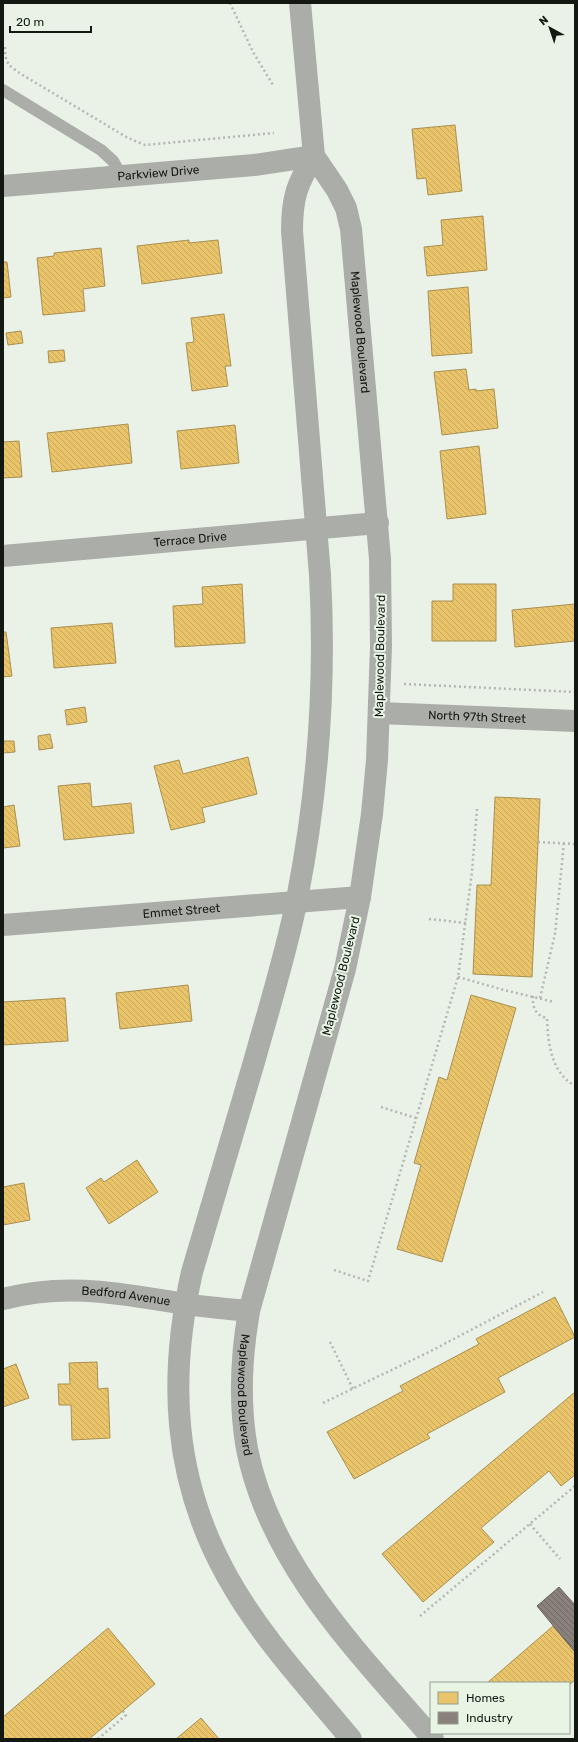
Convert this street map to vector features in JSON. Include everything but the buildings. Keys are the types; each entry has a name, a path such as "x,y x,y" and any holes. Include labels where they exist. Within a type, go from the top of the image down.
{"street":[{"name":"Maplewood Boulevard","path":"300,3 314,156 337,190 346,208 351,229 378,523 382,603 379,713 372,814 360,897 345,969 249,1311 242,1355 243,1407 247,1449 260,1496 283,1547 314,1595 433,1739"},
{"name":"Parkview Drive","path":"3,186 254,165 314,156"},
{"path":"314,156 302,178 292,207 292,231 323,627 321,699 313,797 296,902 281,967 192,1272 185,1304 178,1358 180,1429 188,1478 201,1522 227,1577 251,1614 289,1665 351,1739"},
{"name":"Terrace Drive","path":"3,556 378,523"},
{"name":"North 97th Street","path":"379,713 575,721"},
{"name":"Emmet Street","path":"3,925 360,897"},
{"name":"Bedford Avenue","path":"3,1299 33,1293 88,1290 125,1293 185,1304 249,1311"}],"lane":[{"path":"3,90 101,150 113,161 122,177"}],"path":[{"path":"230,3 253,52 273,85"},
{"path":"5,47 5,58 8,65 128,138 145,145 274,133"},
{"path":"404,684 575,692"},
{"path":"334,1270 368,1281 458,977 466,923 477,809"},
{"path":"538,842 564,842 575,844"},
{"path":"540,998 555,934 564,842"},
{"path":"429,919 466,923"},
{"path":"458,977 554,1002"},
{"path":"533,996 535,1010 541,1016 547,1018 549,1043 556,1065 563,1076 575,1086"},
{"path":"381,1107 416,1118"},
{"path":"323,1403 429,1352 543,1292"},
{"path":"330,1342 353,1389"},
{"path":"420,1616 575,1486"},
{"path":"530,1524 560,1559"},
{"path":"98,1739 126,1715 123,1711"}]}
